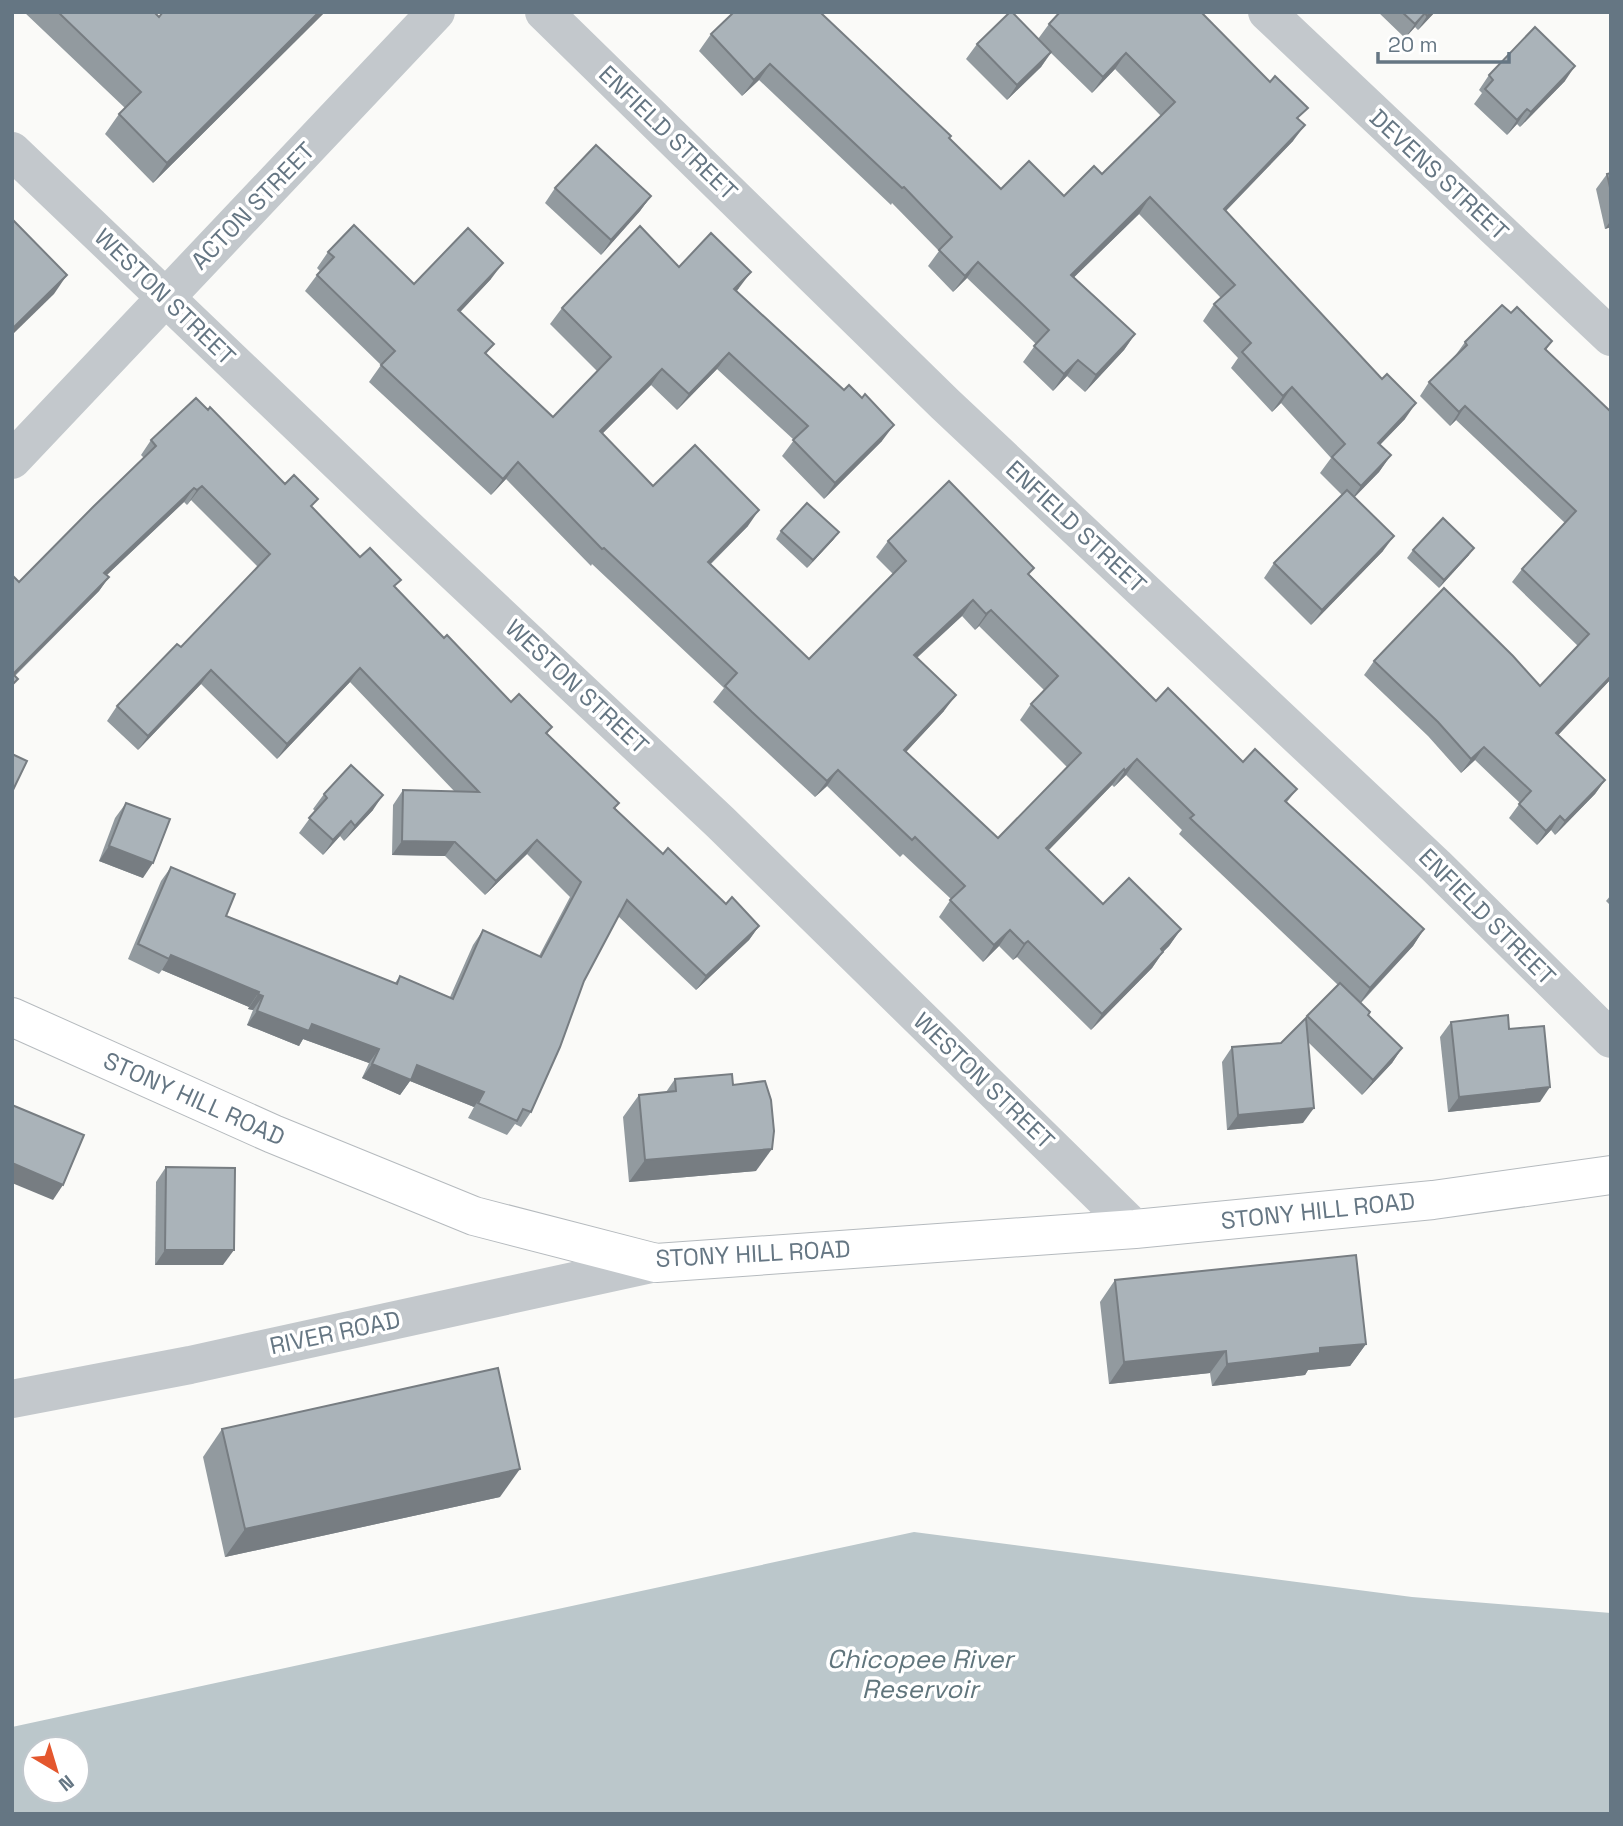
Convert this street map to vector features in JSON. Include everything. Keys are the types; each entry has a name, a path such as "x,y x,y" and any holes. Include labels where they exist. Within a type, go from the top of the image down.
{"main road":[{"name":"STONY HILL ROAD","path":"12,1017 272,1135 474,1216 656,1263 1135,1229 1453,1197 1611,1175"}],"street":[{"name":"ACTON STREET","path":"12,460 436,12"},
{"name":"ENFIELD STREET","path":"544,12 945,404 1436,866 1611,1040"},
{"name":"DEVENS STREET","path":"1267,12 1611,337"},
{"name":"WESTON STREET","path":"12,151 720,822 1135,1229"},
{"name":"RIVER ROAD","path":"12,1399 190,1365 656,1263"}],"water":[{"name":"Chicopee River Reservoir","path":"914,1532 1412,1597 1611,1613 1611,1814 12,1814 12,1727"}],"building":[{"path":"58,12 154,12 159,17 163,12 319,12 167,163 119,114 141,92"},
{"path":"734,12 824,12 822,14 951,136 949,138 1001,189 1029,161 1064,196 1094,166 1102,174 1175,102 1126,53 1103,77 1049,24 1060,12 1201,12 1270,82 1275,76 1308,108 1297,118 1305,125 1224,209 1382,379 1387,374 1416,403 1378,443 1391,455 1361,486 1332,457 1345,444 1292,387 1283,396 1242,352 1251,343 1214,304 1235,285 1150,197 1071,275 1135,334 1096,375 1078,360 1064,374 1034,346 1049,330 978,262 965,276 939,250 952,237 904,187 770,64 754,80 711,34"},
{"path":"1010,12 1051,52 1017,85 977,44"},
{"path":"1402,12 1431,12 1427,16 1425,13 1415,24"},
{"path":"1535,27 1575,66 1531,112 1527,109 1517,120 1485,89 1493,80 1489,75"},
{"path":"596,145 651,196 611,240 555,188"},
{"path":"1611,173 1611,192 1607,174"},
{"path":"12,219 67,275 12,329"},
{"path":"354,225 414,284 468,228 503,263 458,310 494,344 485,353 553,417 611,357 562,308 640,226 679,267 711,233 751,272 734,289 844,390 849,385 862,398 865,394 894,425 835,483 793,440 808,426 729,353 689,394 662,369 600,431 653,486 695,445 759,510 708,562 809,659 906,561 888,541 949,481 1034,568 1028,574 1156,701 1168,688 1243,762 1255,749 1297,789 1285,801 1424,929 1370,988 1190,818 1194,815 1137,759 1046,848 1103,904 1129,878 1181,929 1161,949 1163,952 1102,1014 1028,941 1024,944 1010,930 994,945 950,900 965,886 915,837 912,840 838,770 827,781 752,712 725,686 737,673 602,549 518,462 503,479 381,365 395,351 317,275 334,257 328,252","holes":["973,600 986,614 991,610 1058,676 1031,704 1081,753 998,838 904,750 956,695 914,655"]},
{"path":"1502,305 1511,313 1517,307 1552,341 1545,349 1611,412 1611,676 1556,733 1605,780 1565,821 1560,816 1546,831 1519,804 1531,791 1484,747 1471,759 1438,722 1374,661 1444,588 1540,686 1589,634 1522,569 1576,511 1465,406 1459,412 1429,382 1467,345 1465,342"},
{"path":"196,398 208,410 210,407 285,484 294,475 318,499 311,506 360,557 370,548 401,580 394,586 444,638 447,635 511,702 519,694 552,727 546,733 619,803 614,808 663,854 668,848 726,904 732,897 759,926 706,976 627,900 584,981 560,1047 531,1112 523,1109 517,1121 478,1103 484,1092 417,1065 411,1080 372,1064 379,1049 312,1024 309,1031 257,1011 263,996 258,994 259,992 171,955 169,959 138,944 171,867 235,894 226,916 397,984 400,976 453,999 483,930 541,957 581,882 537,840 496,881 455,842 402,841 403,790 479,792 360,668 287,744 211,670 148,736 117,706 177,644 181,647 270,554 202,486 197,490 194,488 104,573 109,577 13,674 18,679 12,685 12,575 19,582 156,446 151,440"},
{"path":"1347,490 1394,536 1322,610 1274,563"},
{"path":"807,503 839,532 813,560 781,531"},
{"path":"1443,518 1474,548 1444,580 1413,550"},
{"path":"12,754 27,761 12,792"},
{"path":"351,765 383,795 355,826 351,821 333,840 309,818 327,798 324,794"},
{"path":"126,803 170,819 153,863 109,846"},
{"path":"1340,983 1402,1048 1373,1080 1307,1016"},
{"path":"1508,1015 1509,1029 1544,1026 1550,1087 1459,1097 1451,1022"},
{"path":"1306,1018 1314,1108 1238,1115 1232,1047 1281,1043"},
{"path":"732,1074 733,1085 765,1081 771,1100 774,1131 772,1149 645,1160 639,1095 676,1091 675,1079"},
{"path":"12,1105 84,1135 63,1185 12,1163"},
{"path":"166,1167 235,1168 234,1250 165,1250"},
{"path":"1356,1255 1366,1344 1320,1348 1320,1353 1227,1364 1226,1351 1124,1362 1115,1280"},
{"path":"498,1368 520,1469 245,1529 222,1429"}]}
